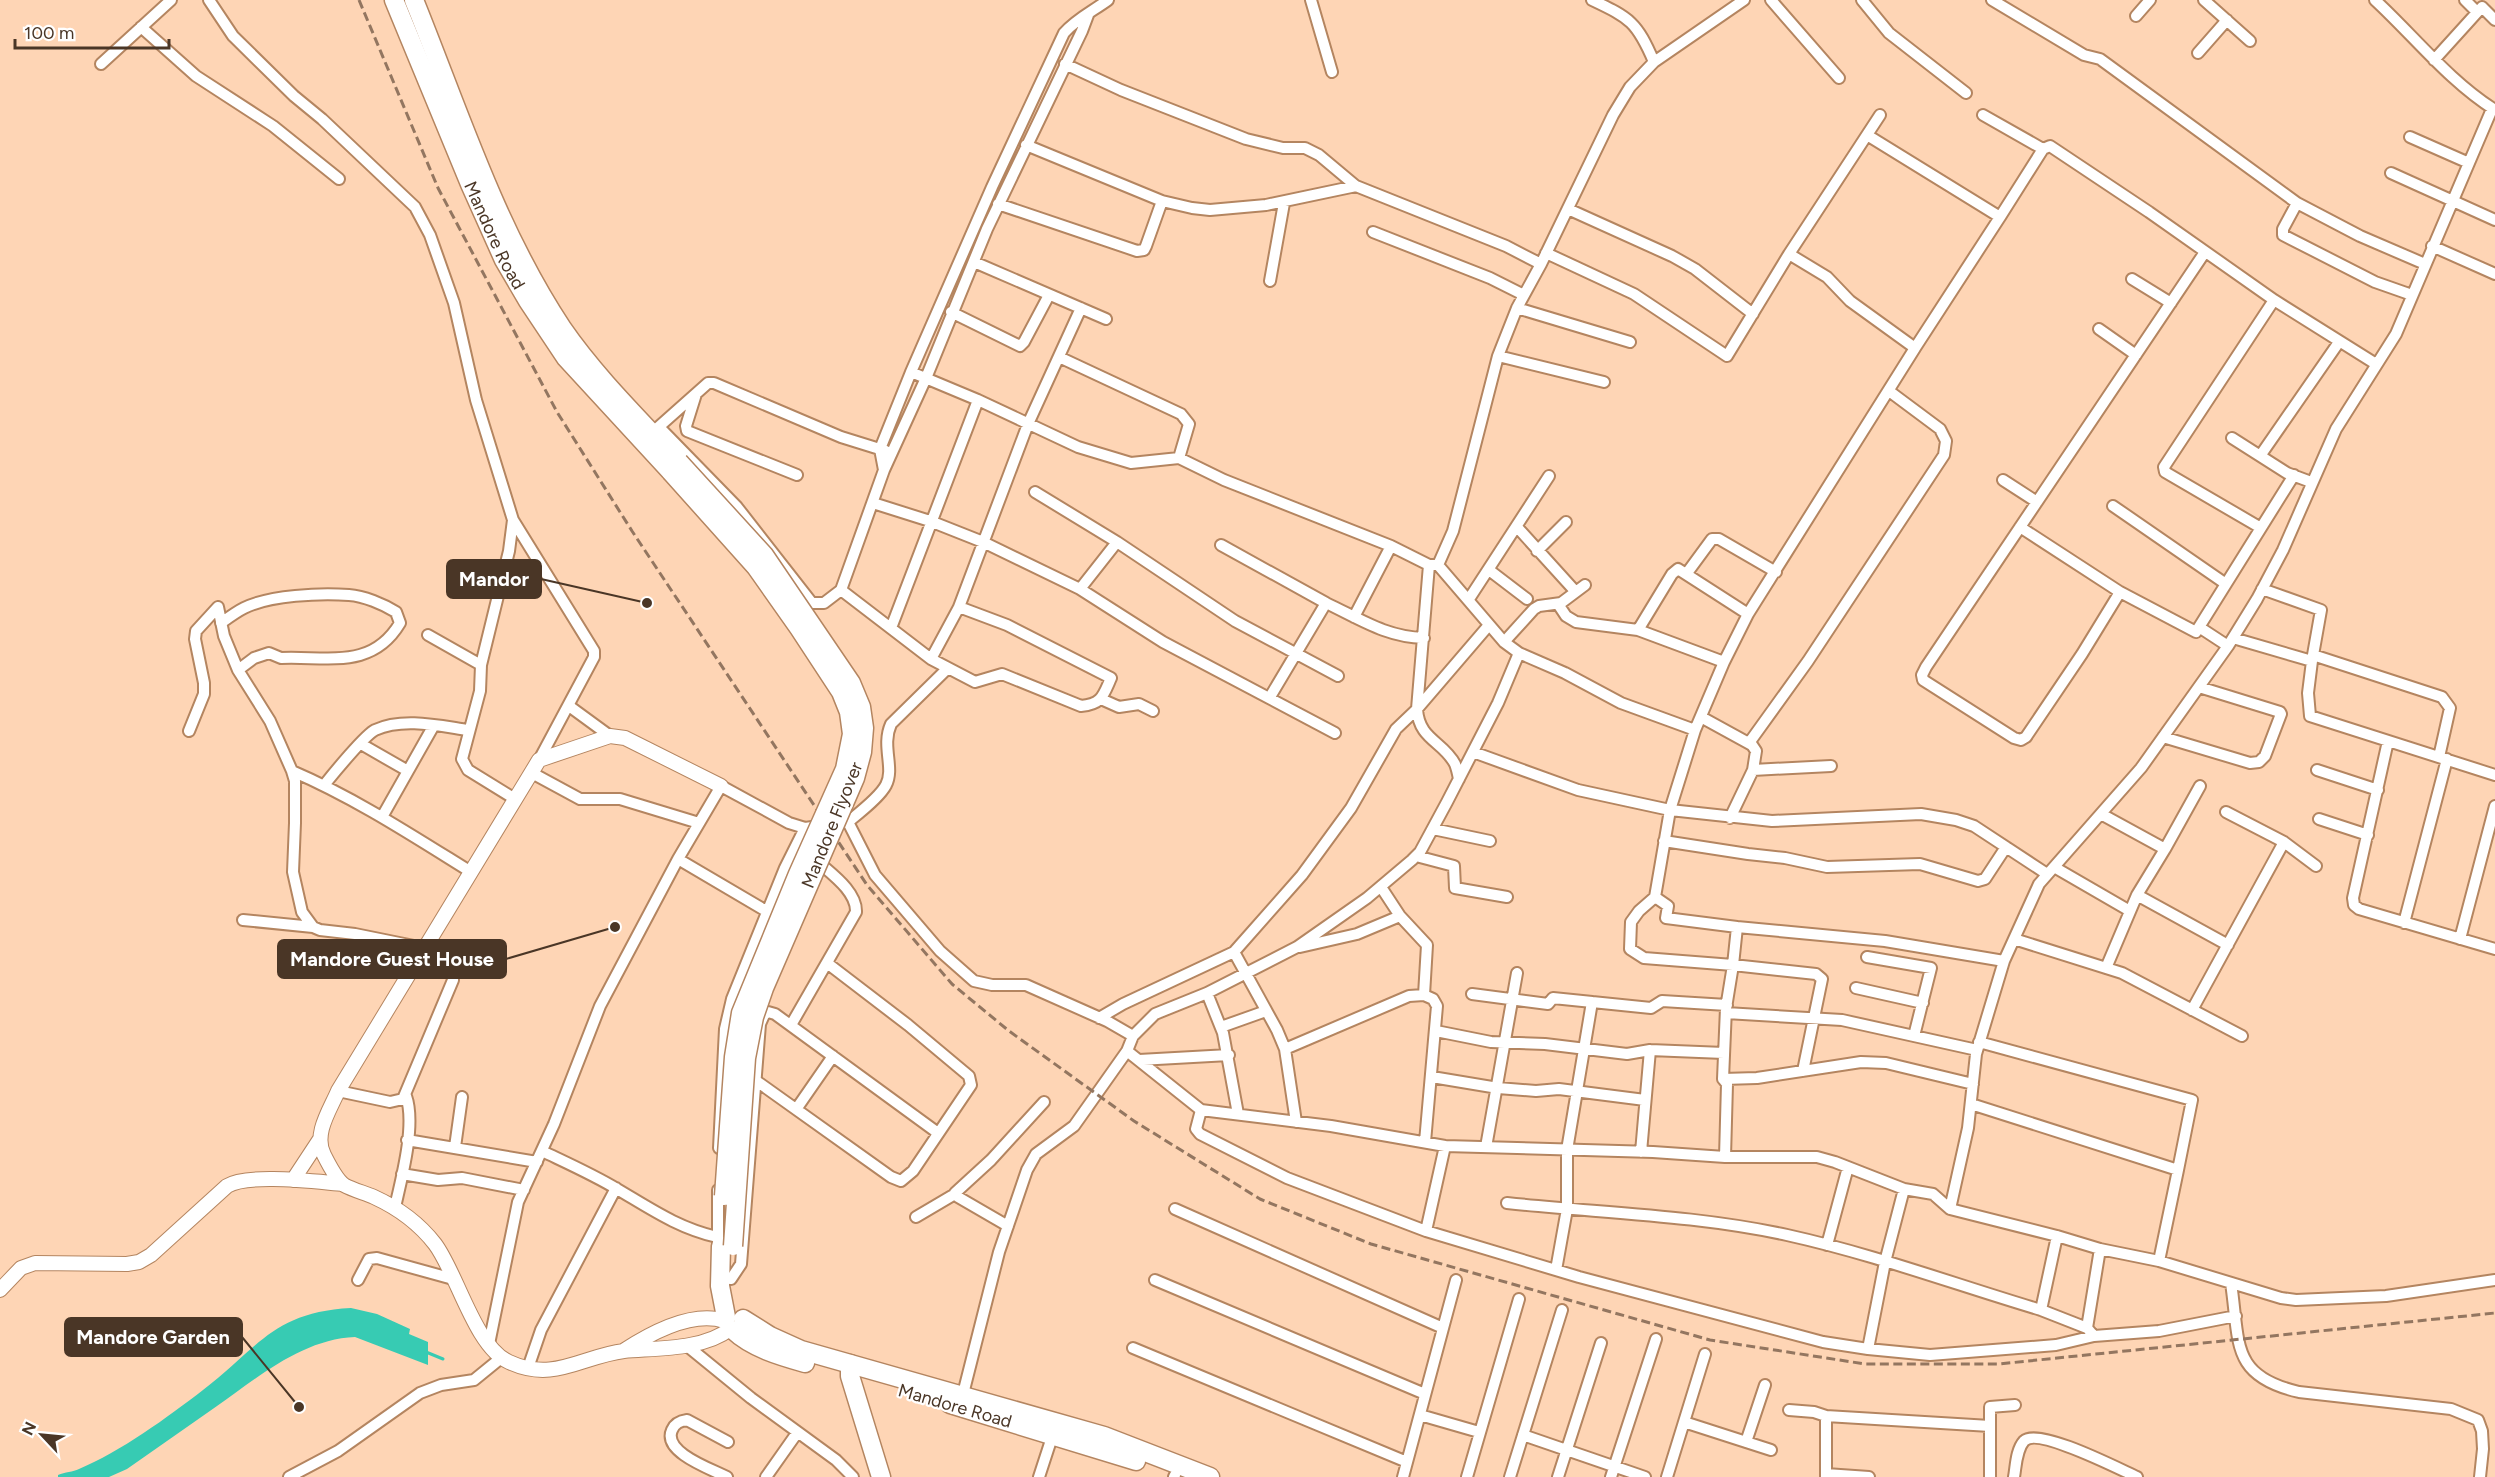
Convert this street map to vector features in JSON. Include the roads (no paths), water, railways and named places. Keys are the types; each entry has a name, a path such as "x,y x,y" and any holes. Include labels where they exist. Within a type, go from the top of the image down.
{"highway":[{"name":"Mandore Road","path":"394,0 470,184 504,260 528,301 566,358 651,434"},
{"path":"414,0 501,219 519,256 563,328 595,370 651,434"},
{"name":"Mandore Flyover","path":"651,434 675,467 764,555 851,683 861,707 864,728 862,752 855,778 764,988 754,1017 746,1058 724,1243 726,1282"},
{"path":"726,1282 732,1322 857,1372"},
{"name":"Mandore Road","path":"857,1372 963,1394 1104,1436 1210,1477"},
{"name":"Mandore Road","path":"857,1372 1053,1434 1176,1476"},
{"path":"857,1372 881,1477"},
{"path":"857,1372 892,1477"}],"street":[{"path":"101,64 171,0"},
{"path":"209,0 233,36 294,96 322,119 415,207 430,235 451,293 476,400 513,520 594,651 594,657 532,773 338,1091 324,1123 320,1139 293,1180"},
{"path":"884,470 880,449 911,372 992,187 1064,33 1074,21 1088,15 1108,0"},
{"path":"1311,0 1332,72"},
{"path":"1592,0 1632,21 1646,42 1653,59"},
{"path":"1459,779 1455,764 1430,740 1413,712 1420,638 1430,564 1453,531 1498,356 1521,293 1536,261 1546,253 1613,115 1630,87 1653,59 1744,0"},
{"path":"1771,0 1839,78"},
{"path":"1862,0 1889,33 1966,93"},
{"path":"1992,0 2084,55 2100,59 2297,203 2360,236 2424,264"},
{"path":"2136,16 2150,0"},
{"path":"2204,0 2250,40"},
{"path":"1950,1209 1968,1128 1978,1046 2004,961 2039,884 2141,768 2231,642 2283,550 2336,429 2396,334 2424,264 2493,109 2434,60 2408,30 2376,0"},
{"path":"2465,0 2484,6 2495,20"},
{"path":"2434,60 2484,6"},
{"path":"892,453 841,437 720,385 708,383 651,434 737,507 812,603 824,603 841,590 884,470 892,453 926,378 951,312 998,204 1088,15"},
{"path":"2198,53 2227,20"},
{"path":"141,27 196,76 273,126 339,179"},
{"path":"1065,64 1121,90 1246,139 1283,148 1305,148 1319,155 1356,186 1506,246 1536,261"},
{"path":"1983,115 2043,149"},
{"path":"1546,253 1634,294 1727,356 1789,254 1880,116"},
{"path":"1867,135 2000,217"},
{"path":"2410,137 2469,163"},
{"path":"1026,144 1162,201 1210,210 1284,203 1356,186"},
{"path":"1803,1071 1815,1019 1822,979 1820,976 1733,965 1644,958 1630,949 1631,922 1639,911 1655,897 1670,810 1695,730 1724,662 1748,614 2043,149 2050,146 2055,149 2274,300 2376,364"},
{"path":"2391,174 2495,220"},
{"path":"998,204 1137,251 1144,250 1146,246 1162,201"},
{"path":"1270,280 1284,203"},
{"path":"2297,203 2283,229 2283,235 2375,282 2412,295"},
{"path":"1568,209 1680,261 1753,314"},
{"path":"1373,232 1490,278 1521,293"},
{"path":"2432,246 2495,274"},
{"path":"2120,592 2082,654 2026,737 2021,740 2014,738 1923,680 1922,675 1926,667 2205,252"},
{"path":"1789,254 1827,277 1850,301 1915,348"},
{"path":"974,262 1106,319"},
{"path":"2133,279 2170,303"},
{"path":"951,312 1020,346 1049,295"},
{"path":"2261,528 2165,472 2164,467 2274,300"},
{"path":"931,659 959,607 1028,424 1081,308"},
{"path":"1517,308 1630,342"},
{"path":"2098,329 2136,355"},
{"path":"2260,456 2339,342"},
{"path":"1498,356 1604,382"},
{"path":"1059,357 1181,414 1189,424 1179,458"},
{"path":"911,372 978,400 1078,447 1131,463 1179,458 1224,480 1391,546 1430,564 1469,599 1504,642 1519,653 1564,673 1621,703 1695,730"},
{"path":"1749,743 1808,661 1944,455 1946,441 1940,429 1889,391"},
{"path":"696,394 686,426 687,431 797,475"},
{"path":"891,628 978,400"},
{"path":"2232,438 2294,475 2312,482"},
{"path":"2020,528 2120,592 2196,632 2294,475"},
{"path":"1469,599 1550,476"},
{"path":"2003,480 2037,502"},
{"path":"1035,492 1117,542 1235,621 1297,652 1338,676"},
{"path":"873,503 930,521 983,542 1080,589 1163,642 1335,733"},
{"path":"2113,506 2226,584"},
{"path":"513,520 509,550 481,665 480,691 462,759 468,770 515,798"},
{"path":"1537,551 1566,522"},
{"path":"1504,642 1534,609 1539,606 1558,604 1580,588 1537,551 1517,527"},
{"path":"1687,573 1712,539 1719,539 1776,572"},
{"path":"1080,589 1117,542"},
{"path":"1221,544 1326,603 1402,638 1420,638"},
{"path":"1354,616 1391,546"},
{"path":"1638,630 1676,569 1687,573 1748,614"},
{"path":"1489,570 1527,599"},
{"path":"2262,589 2321,610 2308,693 2310,716 2495,775"},
{"path":"841,590 931,659 975,682 1002,674 1081,706 1093,705 1101,699 1111,678 1007,625 959,607"},
{"path":"221,623 244,608 262,602 290,597 350,595 388,607 396,612 400,623 391,637 361,656 281,658 269,653 254,658 238,670"},
{"path":"1270,698 1326,603"},
{"path":"1558,604 1566,616 1576,622 1638,630 1724,662"},
{"path":"189,731 204,694 195,639 196,631 218,607 221,623 238,670 270,721 295,781 296,823 293,872 302,912 313,927"},
{"path":"1103,1019 1123,1004 1234,952 1302,875 1351,808 1396,729 1489,625"},
{"path":"2199,627 2231,642 2312,658 2442,697 2450,708 2443,758 2404,923"},
{"path":"428,635 481,665"},
{"path":"963,1394 1008,1226 1027,1170 1036,1154 1074,1126 1127,1051 1129,1035 1155,1014 1207,993 1246,971 1297,947 1381,887 1416,856 1433,829 1498,704 1519,653"},
{"path":"539,760 610,736 625,738 789,823 805,828 848,822 886,786 890,773 886,734 891,724 948,668"},
{"path":"2163,737 2250,763 2259,762 2265,756 2282,714 2199,687"},
{"path":"1101,699 1119,707 1138,704 1153,711"},
{"path":"569,706 610,736"},
{"path":"1701,717 1749,743 1756,751 1753,770 1730,818"},
{"path":"325,784 341,763 375,730 399,724 434,725 468,730"},
{"path":"382,817 434,725"},
{"path":"2388,741 2353,898 2354,905 2358,909 2495,949"},
{"path":"361,744 408,771"},
{"path":"1473,752 1578,789 1670,810 1773,821 1921,814 1956,820 1974,826 2006,847 2130,911"},
{"path":"1753,770 1831,766"},
{"path":"2316,770 2378,789"},
{"path":"292,771 325,784 471,872"},
{"path":"532,773 580,799 620,800 699,822"},
{"path":"489,1344 514,1217 600,1006 678,859 721,786"},
{"path":"2106,968 2137,895 2166,849 2200,786"},
{"path":"2460,939 2495,806"},
{"path":"2226,812 2284,842 2316,866"},
{"path":"2101,814 2166,849"},
{"path":"2319,819 2368,835"},
{"path":"848,822 875,875 940,951 974,981 992,985 1026,985 1103,1019 1129,1035"},
{"path":"542,1151 616,1188 638,1203 691,1231 724,1243 720,1095 725,1029 742,970 785,868 805,828"},
{"path":"1433,829 1490,841"},
{"path":"1664,841 1785,858 1827,867 1920,864 1978,881 1985,879 2006,847"},
{"path":"2192,1010 2284,842"},
{"path":"791,1025 853,919 856,907 845,888 798,843"},
{"path":"1416,856 1454,866 1455,888 1507,897"},
{"path":"678,859 768,912"},
{"path":"1381,887 1400,916 1428,948 1424,996"},
{"path":"2137,895 2228,945"},
{"path":"1655,897 1668,906 1666,918 1885,941 2004,961"},
{"path":"1297,947 1357,934 1400,916"},
{"path":"243,920 313,927 424,948"},
{"path":"1725,1157 1727,1084 1723,1079 1726,1009 1737,927"},
{"path":"2014,939 2130,976 2242,1036"},
{"path":"1234,952 1286,1049 1296,1122"},
{"path":"1867,957 1931,968 1914,1036"},
{"path":"755,1080 891,1177 901,1181 913,1172 971,1085 971,1080 908,1025 827,963"},
{"path":"1486,1147 1498,1088 1516,973"},
{"path":"338,1091 399,1102 405,1096 453,980"},
{"path":"1856,988 1923,1004"},
{"path":"1207,993 1229,1054 1238,1114"},
{"path":"1472,994 1548,1004 1553,998 1651,1008 1662,1001 1815,1019 1842,1020 1914,1036 1978,1046 2192,1100 2159,1261"},
{"path":"1286,1049 1409,996 1424,996 1433,999 1437,1006 1436,1031 1425,1142"},
{"path":"1556,1270 1567,1209 1567,1150 1592,1002"},
{"path":"1221,1027 1266,1011"},
{"path":"726,1282 741,1264 760,1024 768,1012 791,1025 938,1133"},
{"path":"1436,1031 1491,1042 1545,1044 1627,1054 1650,1050 1724,1053"},
{"path":"1641,1152 1650,1050"},
{"path":"1127,1051 1201,1110 1296,1122 1445,1146 1725,1157 1817,1157 1904,1189 1933,1194 1950,1209 2100,1249 2159,1261 2281,1298 2324,1300 2386,1296 2495,1280"},
{"path":"1138,1060 1229,1054"},
{"path":"797,1108 833,1056"},
{"path":"1723,1079 1757,1078 1861,1062 1886,1063 1973,1084"},
{"path":"1432,1077 1498,1088 1578,1092 1645,1100"},
{"path":"395,1207 407,1140 409,1104 405,1096"},
{"path":"455,1147 462,1096"},
{"path":"916,1217 956,1196 1044,1102"},
{"path":"1971,1104 2178,1170"},
{"path":"1201,1110 1196,1129 1210,1139 1287,1178 1426,1231 1769,1329 1868,1349 1930,1355 2056,1345 2090,1332 2159,1331 2236,1316"},
{"path":"320,1139 324,1155 343,1184"},
{"path":"407,1140 537,1162"},
{"path":"1426,1231 1445,1146"},
{"path":"1827,1245 1848,1167"},
{"path":"402,1174 438,1180 462,1178 524,1190"},
{"path":"0,1290 21,1268 35,1263 127,1264 139,1262 151,1255 232,1183 244,1180 293,1180 343,1184 395,1207 418,1225 436,1246 489,1344 501,1358 528,1368 560,1369 623,1351 652,1351 686,1345 720,1336 732,1322 706,1318 668,1327 652,1332 623,1351"},
{"path":"528,1368 541,1330 616,1188"},
{"path":"1868,1349 1885,1262 1904,1189"},
{"path":"956,1196 1008,1226"},
{"path":"1507,1203 1721,1222 1788,1235 2041,1310 2090,1332"},
{"path":"1175,1209 1443,1328"},
{"path":"2041,1310 2057,1236"},
{"path":"2090,1332 2100,1249"},
{"path":"358,1280 369,1259 377,1258 453,1279"},
{"path":"1155,1280 1425,1394"},
{"path":"1403,1477 1456,1280"},
{"path":"2231,1283 2242,1354 2248,1367 2258,1377 2274,1386 2299,1392 2451,1409 2478,1420 2482,1431 2481,1477"},
{"path":"1467,1477 1519,1299"},
{"path":"1510,1477 1562,1310"},
{"path":"1612,1472 1656,1339"},
{"path":"1558,1477 1601,1343"},
{"path":"686,1345 797,1433 836,1460 853,1477"},
{"path":"1133,1348 1407,1462"},
{"path":"1667,1477 1705,1354"},
{"path":"289,1477 338,1450 420,1393 441,1385 481,1377 501,1358"},
{"path":"1746,1442 1765,1385"},
{"path":"1990,1477 1990,1407 2015,1405"},
{"path":"1789,1410 1814,1412 1826,1416 1990,1426"},
{"path":"1420,1414 1479,1432"},
{"path":"1826,1416 1826,1476 1869,1477"},
{"path":"727,1477 679,1452 671,1444 670,1436 673,1426 680,1421 687,1420 728,1442"},
{"path":"1684,1422 1772,1450"},
{"path":"766,1477 797,1433"},
{"path":"1039,1477 1053,1434"},
{"path":"1523,1435 1567,1450 1612,1472 1645,1477"},
{"path":"2014,1477 2020,1449 2031,1437 2043,1438 2094,1457 2137,1477"}],"water":[{"path":"351,1308 377,1314 410,1329 409,1334 428,1342 428,1365 355,1337 336,1339 299,1352 282,1361 127,1469 109,1477 58,1477 58,1475 95,1462 143,1433 203,1390 253,1347 284,1325 325,1311"}],"waterway":[{"path":"426,1352 443,1359"}],"railway":[{"path":"359,0 438,188 557,412 632,531 867,885 952,984 1009,1031 1134,1121 1260,1199 1371,1244 1710,1340 1865,1364 1999,1364 2495,1313"}],"place":[{"name":"Mandor","path":"647,603"},
{"name":"Mandore Guest House","path":"615,927"},
{"name":"Mandore Garden","path":"299,1407"}]}
